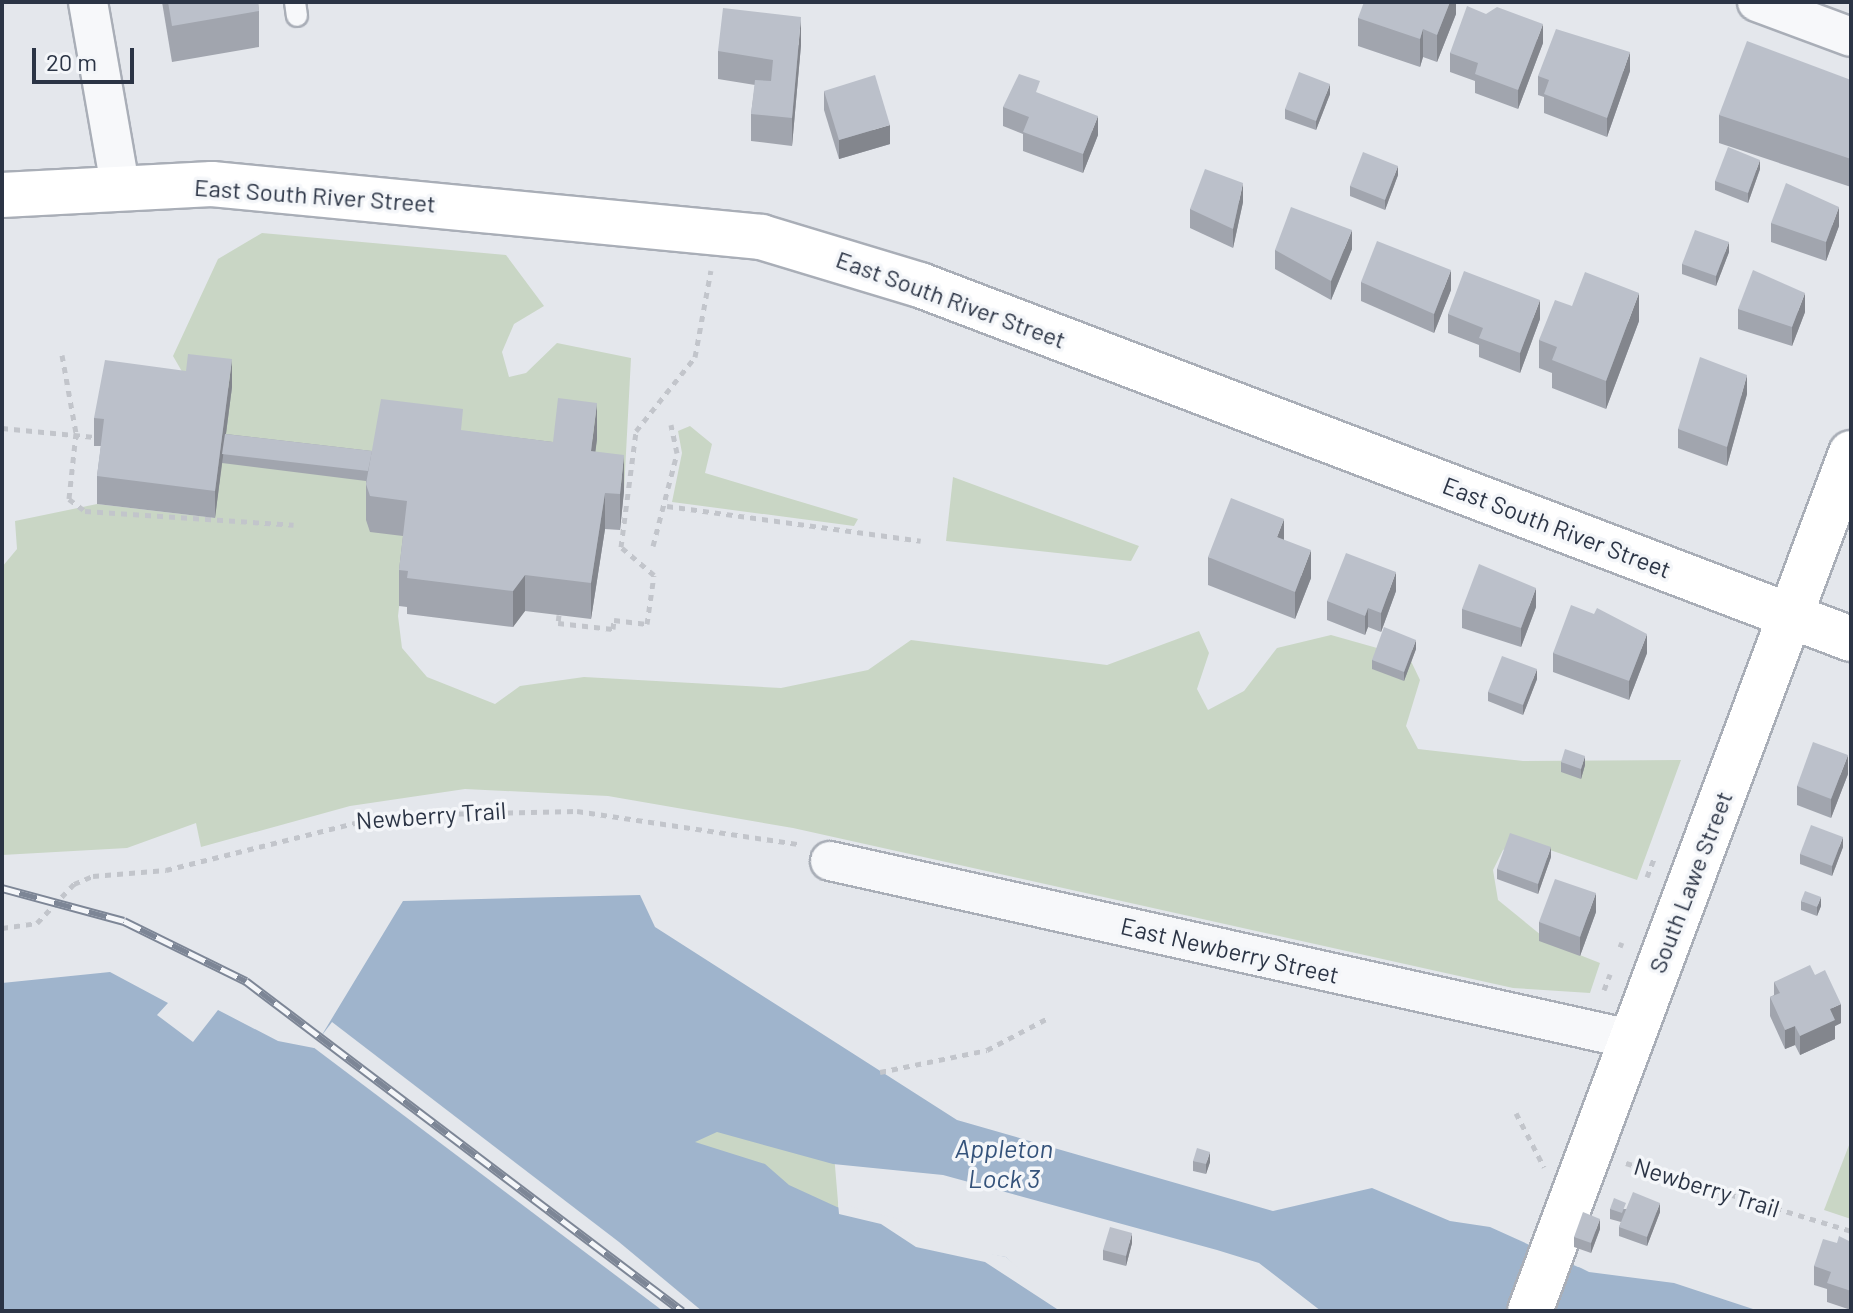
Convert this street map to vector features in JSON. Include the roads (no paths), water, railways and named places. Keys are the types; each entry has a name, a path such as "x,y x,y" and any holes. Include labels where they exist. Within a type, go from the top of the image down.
{"street":[{"path":"88,2 120,185"},
{"path":"1757,2 1851,37"},
{"name":"East South River Street","path":"2,195 120,185 212,184 716,231 812,250 1851,639"},
{"name":"South Lawe Street","path":"1530,1311 1851,453"},
{"name":"East Newberry Street","path":"830,861 1630,1039"}],"water":[{"name":"Appleton Lock 3","path":"640,895 655,927 957,1120 1273,1211 1372,1188 1450,1221 1490,1227 1578,1267 1668,1275 1779,1311 1321,1311 1259,1263 1217,1250 943,1175 833,1164 717,1132 695,1142 765,1164 789,1185 837,1207 896,1223 920,1243 1006,1257 1036,1288 1094,1311 2,1311 2,983 110,972 168,1003 157,1015 193,1042 218,1010 278,1041 314,1048 403,901"}],"railway":[{"path":"2,888 124,921 246,981 682,1311"}]}
